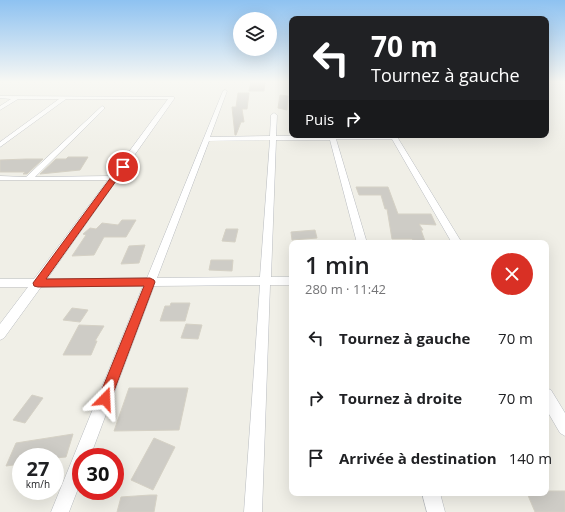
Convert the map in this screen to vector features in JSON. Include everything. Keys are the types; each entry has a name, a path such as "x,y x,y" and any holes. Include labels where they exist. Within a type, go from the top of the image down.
{"street":[{"path":"0,145 53,106"},
{"path":"0,334 166,106"},
{"path":"85,448 220,106"},
{"path":"28,179 102,108"},
{"path":"253,512 274,115"},
{"path":"207,139 303,138"},
{"path":"333,138 361,240"},
{"path":"395,138 455,240"},
{"path":"0,178 114,178"},
{"path":"0,283 289,281"},
{"path":"549,400 565,428"},
{"path":"60,512 72,481"},
{"path":"432,496 436,512"}],"building":[{"path":"247,106 247,109 242,109 244,122 241,122 235,135 232,107"},
{"path":"278,106 287,106 287,110 278,108"},
{"path":"68,157 88,157 80,170 40,174 56,159 66,159"},
{"path":"43,159 27,174 23,174 25,172 0,172 0,160"},
{"path":"356,187 388,187 398,214 431,214 436,225 419,224 423,230 421,230 425,240 392,239 387,209 385,209 381,195 359,195"},
{"path":"122,220 136,220 126,237 104,237 94,255 72,256 86,235 83,234 90,228 96,229 102,223 118,225"},
{"path":"226,229 238,229 235,242 222,241"},
{"path":"315,230 317,238 292,240 291,232"},
{"path":"145,245 139,263 121,264 129,246"},
{"path":"211,260 233,260 232,271 209,270"},
{"path":"171,303 190,303 185,321 160,321 165,306 170,306"},
{"path":"72,308 88,310 80,322 63,320"},
{"path":"186,324 202,325 198,339 181,338"},
{"path":"79,325 104,326 95,341 97,341 91,355 63,355"},
{"path":"129,388 188,388 179,430 114,431"},
{"path":"32,395 43,398 25,423 13,420"},
{"path":"73,434 66,457 64,457 64,448 14,448 16,443"},
{"path":"154,438 175,447 153,490 131,480"},
{"path":"12,452 12,465 6,466"},
{"path":"549,491 565,491 565,512 535,512 528,496 549,496"},
{"path":"157,495 154,512 117,512 120,500 124,500 124,497"}],"route":[{"path":"105,399 150,282 38,283 123,167"}]}
